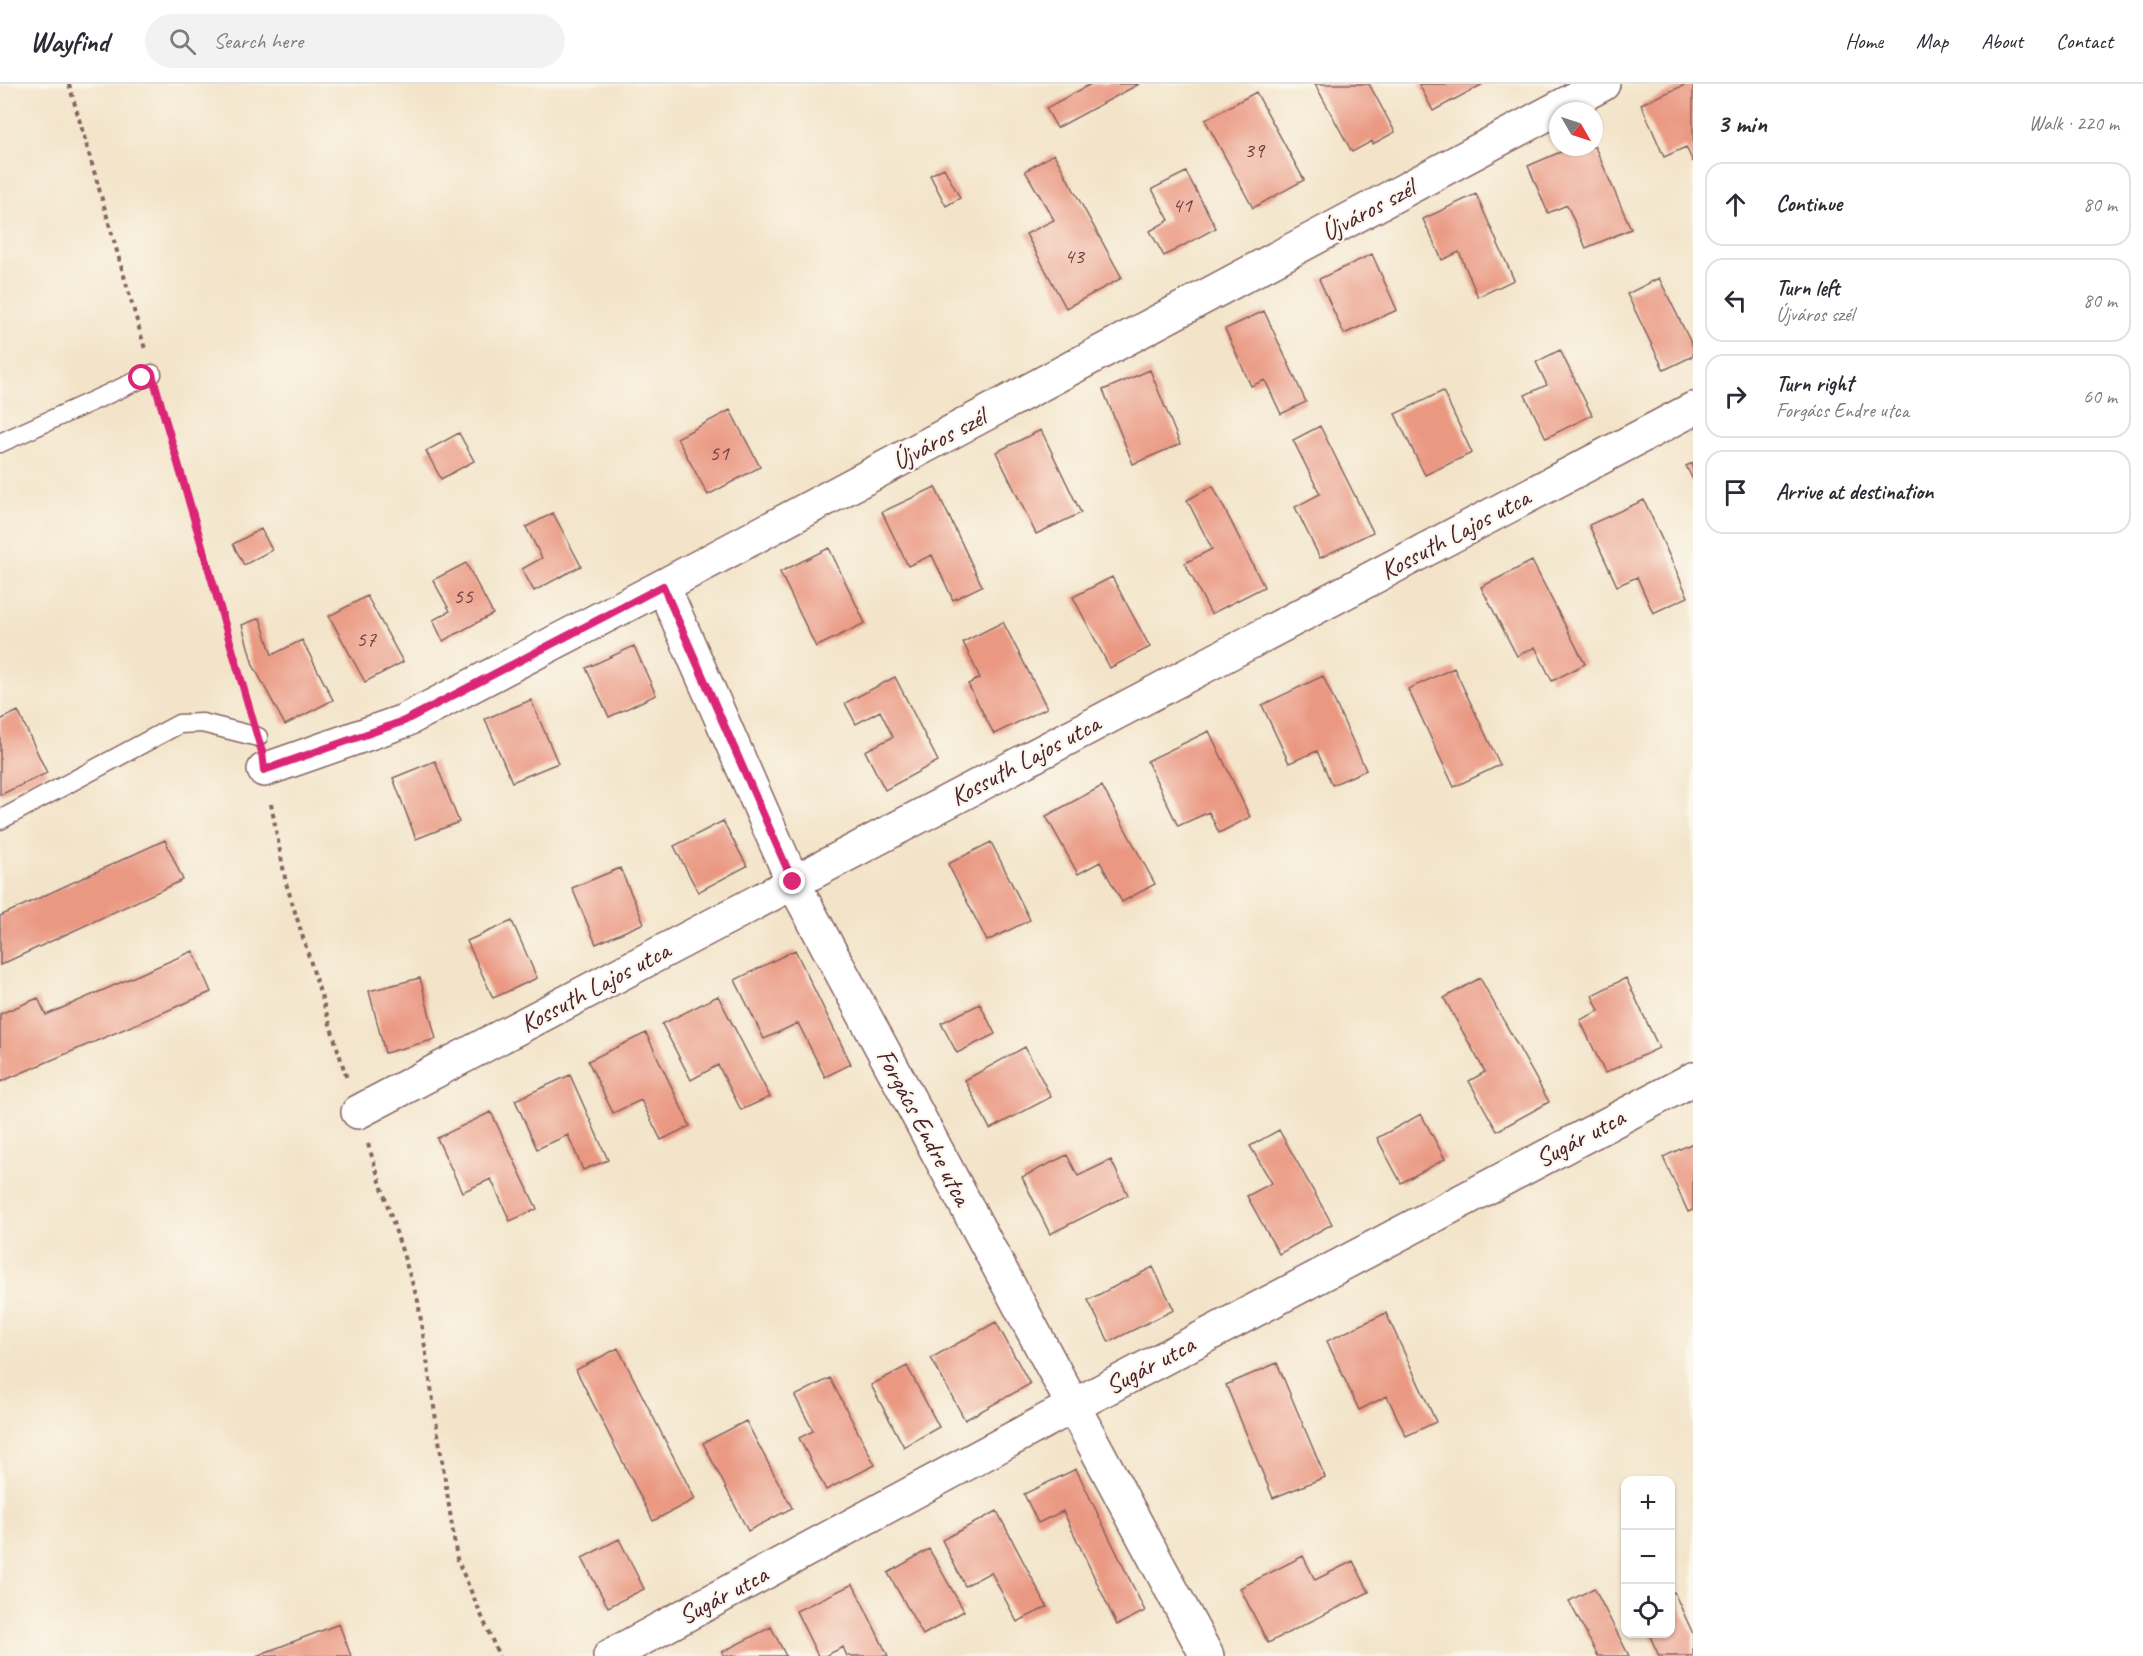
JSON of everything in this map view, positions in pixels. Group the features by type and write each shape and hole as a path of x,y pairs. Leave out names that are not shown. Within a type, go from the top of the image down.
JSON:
{"street":[{"name":"Újváros szél","path":"264,770 404,721 663,586 1604,84"},
{"name":"Kossuth Lajos utca","path":"358,1113 1693,409"},
{"name":"Forgács Endre utca","path":"663,586 793,882 1207,1656"},
{"name":"Sugár utca","path":"610,1656 1073,1406 1693,1078"}],"lane":[{"path":"0,443 152,374"},
{"path":"0,820 179,724 202,723 258,737"}],"path":[{"path":"69,84 258,737"},
{"path":"264,770 286,884 418,1301 457,1559 499,1656"}],"building":[{"path":"1091,84 1139,84 1057,128 1046,108"},
{"path":"1315,84 1369,84 1395,132 1352,152"},
{"path":"1419,84 1483,84 1433,111"},
{"path":"1687,84 1693,84 1693,162 1686,147 1664,157 1641,104"},
{"path":"1256,92 1304,180 1253,208 1205,120"},
{"path":"1054,154 1122,278 1066,308 1026,234 1054,220 1025,171"},
{"path":"1551,156 1599,156 1631,229 1586,248 1567,205 1548,213 1528,166"},
{"path":"944,168 960,198 946,206 930,175"},
{"path":"1186,172 1216,228 1164,256 1150,231 1169,220 1152,189"},
{"path":"1476,194 1514,280 1478,297 1459,252 1442,260 1423,219"},
{"path":"1372,254 1397,310 1344,334 1319,279"},
{"path":"1659,278 1693,347 1693,356 1664,370 1627,294"},
{"path":"1264,311 1306,402 1281,414 1265,380 1251,386 1225,329"},
{"path":"1560,350 1592,415 1546,438 1525,395 1547,385 1536,362"},
{"path":"1150,370 1180,444 1133,464 1103,390"},
{"path":"1443,391 1472,453 1425,475 1395,414"},
{"path":"730,410 760,467 708,495 677,438"},
{"path":"1320,426 1373,532 1320,558 1295,507 1320,494 1293,440"},
{"path":"1041,430 1081,513 1036,534 996,452"},
{"path":"459,433 474,461 441,479 426,451"},
{"path":"1693,463 1693,480 1686,466"},
{"path":"1213,486 1264,587 1211,614 1185,563 1212,549 1187,500"},
{"path":"935,487 982,586 953,600 932,555 908,566 882,512"},
{"path":"1644,500 1688,597 1653,613 1637,577 1617,586 1589,525"},
{"path":"553,513 581,566 534,591 522,569 542,558 526,527"},
{"path":"261,529 272,550 244,565 233,544"},
{"path":"829,548 865,623 816,647 780,572"},
{"path":"1532,561 1585,664 1552,681 1535,647 1517,656 1481,587"},
{"path":"466,563 493,614 443,641 433,620 450,611 433,580"},
{"path":"1112,577 1150,647 1110,668 1073,597"},
{"path":"367,596 403,662 365,682 329,616"},
{"path":"260,618 272,655 302,640 333,700 285,725 253,665 242,625"},
{"path":"1003,622 1047,708 994,734 968,684 980,678 963,642"},
{"path":"634,646 656,695 609,717 586,668"},
{"path":"1454,668 1500,765 1454,787 1408,689"},
{"path":"1323,676 1366,770 1332,785 1317,751 1289,763 1262,705"},
{"path":"895,677 938,761 885,790 865,751 893,737 880,711 856,724 845,703"},
{"path":"531,700 558,763 512,782 485,719"},
{"path":"18,711 47,773 0,795 0,720"},
{"path":"1209,731 1250,817 1219,833 1209,812 1178,826 1147,761"},
{"path":"435,761 459,822 416,839 393,778"},
{"path":"1102,786 1155,884 1122,902 1100,862 1078,874 1046,816"},
{"path":"723,821 747,866 698,892 674,846"},
{"path":"165,840 183,880 0,965 0,916"},
{"path":"991,842 1030,920 987,941 948,864"},
{"path":"620,868 644,923 596,944 572,888"},
{"path":"512,921 537,978 493,998 467,941"},
{"path":"795,950 851,1064 825,1077 798,1023 764,1039 735,980"},
{"path":"193,951 211,992 0,1082 0,1014 38,998 46,1015"},
{"path":"420,978 436,1039 385,1053 369,991"},
{"path":"1480,978 1549,1102 1497,1131 1469,1081 1485,1072 1444,998"},
{"path":"1626,978 1659,1048 1605,1073 1580,1020 1599,1011 1592,995"},
{"path":"718,996 770,1097 741,1110 718,1065 691,1080 662,1024"},
{"path":"980,1004 995,1034 957,1053 941,1023"},
{"path":"646,1033 690,1126 661,1140 641,1100 613,1113 588,1061"},
{"path":"1025,1047 1051,1097 990,1129 965,1080"},
{"path":"570,1075 608,1160 583,1170 568,1135 537,1149 515,1100"},
{"path":"491,1112 537,1209 510,1221 491,1179 462,1192 437,1138"},
{"path":"1421,1114 1445,1159 1401,1183 1377,1138"},
{"path":"1279,1130 1332,1224 1279,1254 1247,1196 1272,1183 1250,1146"},
{"path":"1693,1143 1693,1210 1688,1212 1663,1157"},
{"path":"1067,1155 1078,1176 1111,1160 1128,1195 1050,1234 1022,1177"},
{"path":"1153,1267 1174,1310 1109,1342 1088,1300"},
{"path":"1386,1313 1436,1422 1406,1436 1387,1396 1359,1410 1327,1341"},
{"path":"996,1322 1030,1384 965,1420 931,1358"},
{"path":"618,1348 695,1499 653,1521 576,1370"},
{"path":"1277,1363 1325,1477 1273,1498 1226,1385"},
{"path":"907,1366 939,1427 904,1447 871,1385"},
{"path":"830,1378 875,1465 826,1490 799,1438 813,1431 795,1396"},
{"path":"746,1421 792,1508 748,1531 703,1443"},
{"path":"1076,1469 1145,1611 1117,1625 1063,1511 1038,1523 1024,1494"},
{"path":"997,1511 1047,1607 1017,1622 991,1572 965,1586 942,1540"},
{"path":"619,1539 644,1589 608,1607 582,1558"},
{"path":"929,1549 964,1611 923,1635 888,1573"},
{"path":"1303,1556 1315,1580 1353,1561 1369,1592 1268,1643 1240,1588"},
{"path":"853,1584 888,1656 847,1656 843,1647 825,1656 818,1656 796,1611"},
{"path":"1594,1588 1629,1656 1598,1656 1569,1601"},
{"path":"1675,1594 1693,1634 1693,1656 1659,1656 1651,1638 1675,1638"},
{"path":"339,1624 351,1656 256,1656"},
{"path":"771,1627 786,1656 725,1656 722,1652"}],"route":[{"path":"142,378 152,374 262,752 264,770 404,721 663,586 793,882"}]}
